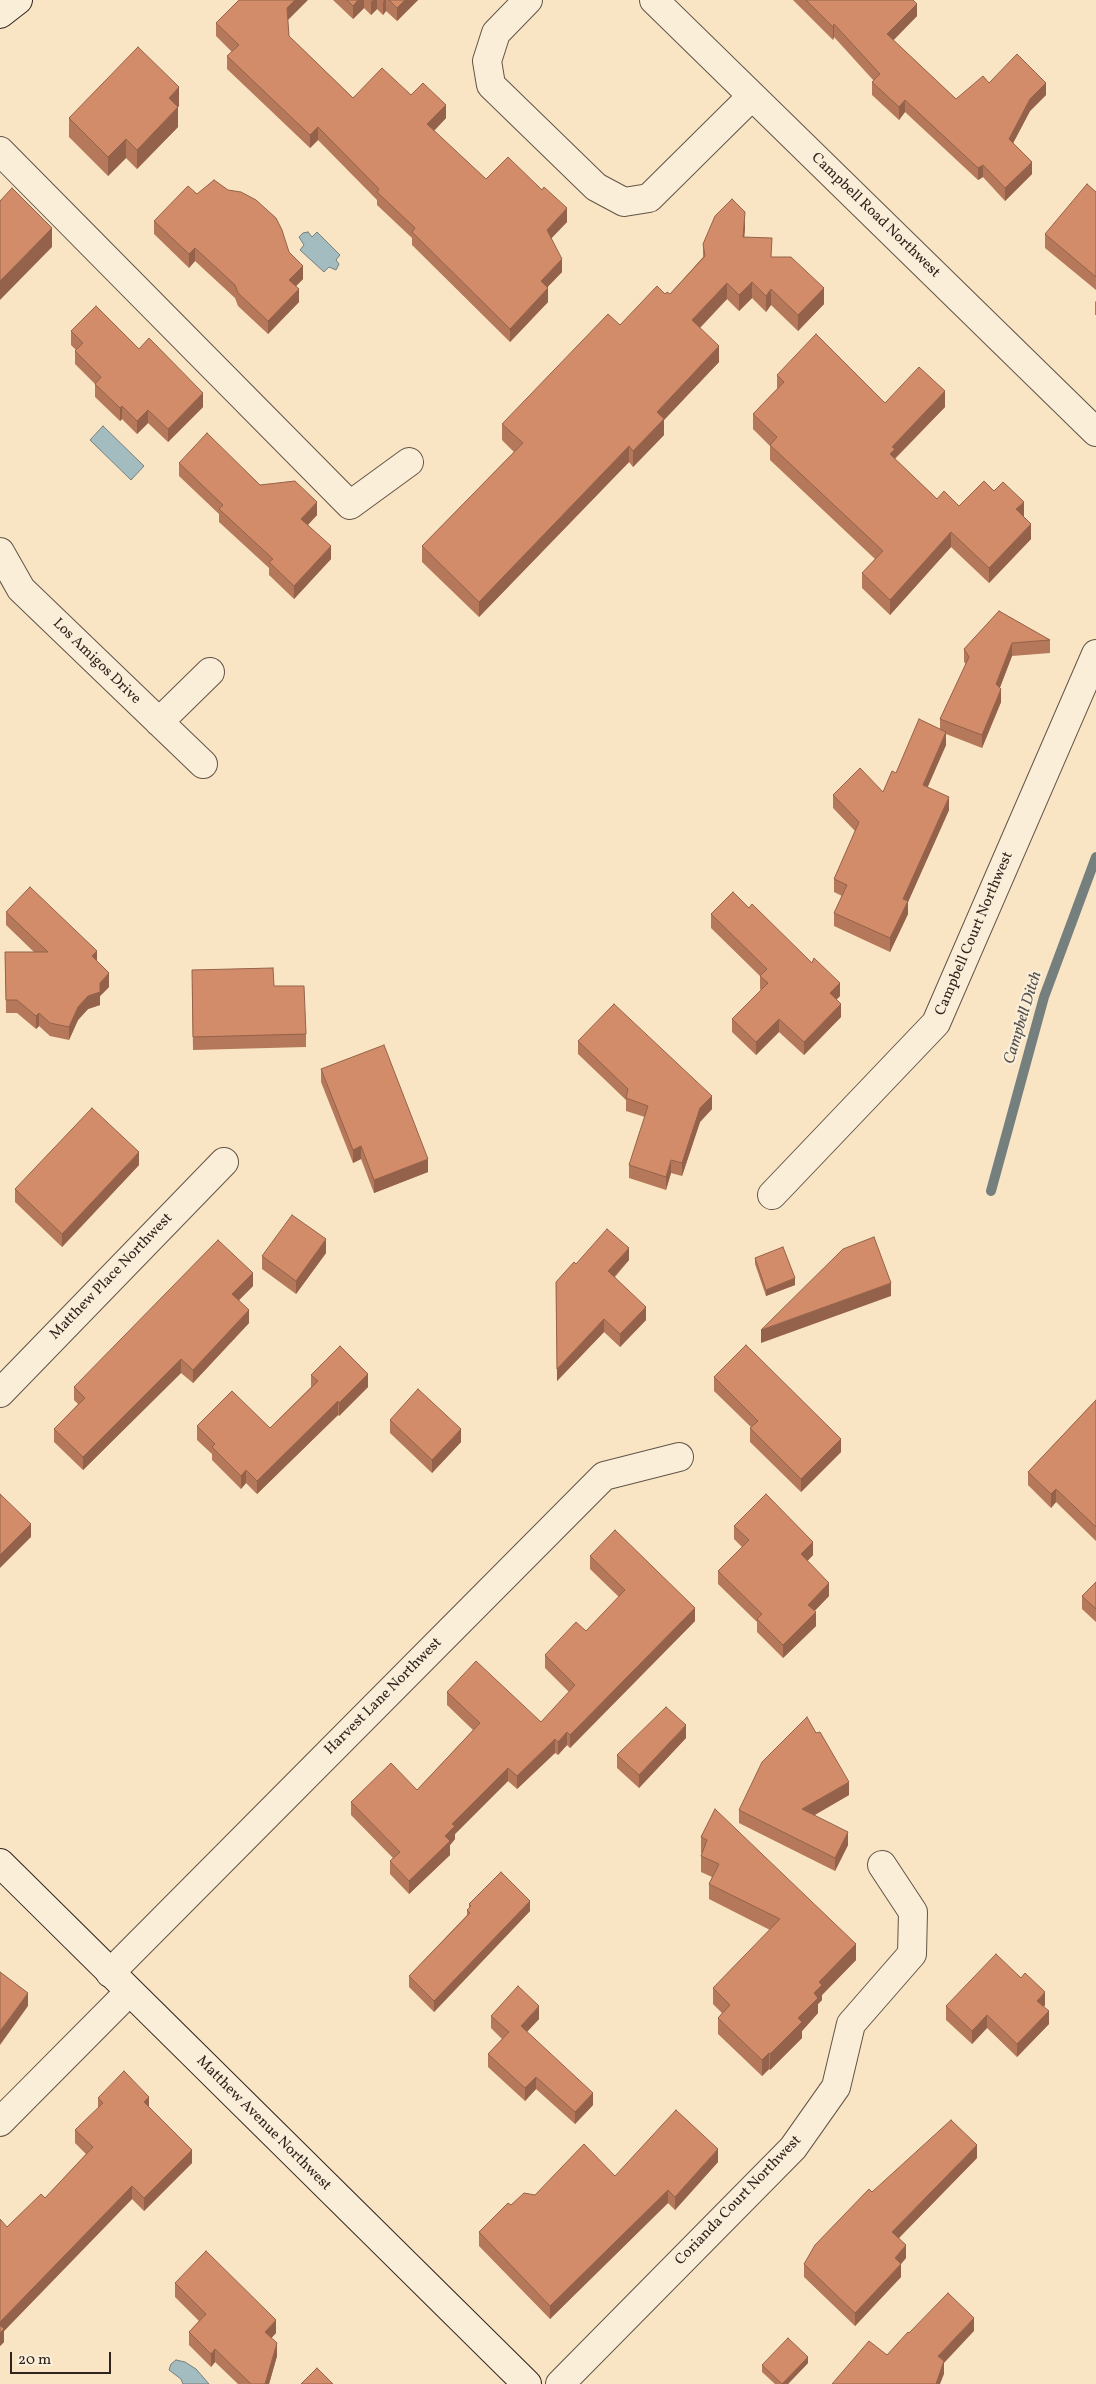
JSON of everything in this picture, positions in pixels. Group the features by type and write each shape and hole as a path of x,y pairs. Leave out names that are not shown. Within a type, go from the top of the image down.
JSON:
{"street":[{"path":"0,14 18,0"},
{"path":"528,0 496,33 487,61 491,85 596,187 624,202 649,198 752,96"},
{"name":"Campbell Road Northwest","path":"654,0 1096,432"},
{"path":"0,151 350,505 409,462"},
{"name":"Los Amigos Drive","path":"0,552 21,590 203,764"},
{"name":"Campbell Court Northwest","path":"772,1195 936,1023 1096,654"},
{"path":"159,722 210,672"},
{"name":"Matthew Place Northwest","path":"0,1393 224,1162"},
{"name":"Harvest Lane Northwest","path":"110,1973 604,1476 678,1457"},
{"name":"Matthew Avenue Northwest","path":"0,1863 527,2384"},
{"name":"Corianda Court Northwest","path":"560,2384 793,2148 836,2087 851,2024 912,1954 913,1912 882,1865"},
{"path":"0,2122 129,1992"}],"water":[{"path":"308,232 312,237 317,232 340,255 336,260 339,264 336,270 329,267 324,272 300,250 304,245 299,237 303,233"},
{"path":"103,426 144,466 131,480 90,440"},
{"path":"176,2360 185,2362 196,2369 209,2384 183,2384 181,2379 169,2370 171,2364"}],"building":[{"path":"239,0 295,0 287,8 289,36 353,98 382,68 411,95 423,83 446,105 427,124 486,179 508,157 542,190 544,187 567,208 547,230 562,259 541,281 548,288 510,329 412,232 415,228 377,192 379,189 318,127 310,135 227,56 239,45 216,23"},
{"path":"347,0 358,0 353,6"},
{"path":"389,0 405,0 397,8"},
{"path":"806,0 913,0 917,4 887,34 956,99 983,76 989,83 1017,54 1046,83 1030,99 1009,139 1032,162 1005,188 983,165 978,168 905,100 899,107 872,82 880,74 834,24 833,27"},
{"path":"138,47 179,87 169,98 178,107 137,150 126,139 108,157 69,118"},
{"path":"214,180 228,190 241,192 256,200 276,218 289,252 303,266 289,280 299,289 268,321 238,293 235,285 195,248 189,254 154,221 188,186 197,194"},
{"path":"1087,184 1096,192 1096,277 1045,234"},
{"path":"12,188 52,228 0,281 0,201"},
{"path":"732,199 745,212 743,237 772,238 771,257 791,257 824,288 798,315 771,289 766,296 752,282 739,295 727,283 692,320 719,346 657,412 664,419 633,451 629,446 479,602 422,546 523,443 502,424 608,314 620,325 657,286 665,294 667,292 670,294 705,256 703,244 715,216"},
{"path":"96,306 139,349 149,338 203,393 168,429 148,410 137,421 122,406 120,408 95,384 101,377 75,351 83,343 71,331"},
{"path":"816,334 885,403 919,367 945,391 892,447 895,449 890,454 937,499 944,491 959,506 984,481 994,491 1003,482 1024,502 1016,509 1031,524 989,568 951,532 890,600 862,573 883,551 770,445 777,437 753,414 784,382 777,375"},
{"path":"207,433 260,485 295,481 317,502 301,519 331,546 294,586 269,562 273,559 219,509 223,505 179,463"},
{"path":"999,611 1050,640 1012,643 996,684 1001,689 982,735 940,719 969,657 964,649"},
{"path":"919,719 946,732 923,785 949,797 903,899 908,901 890,938 834,913 847,885 834,879 859,822 833,795 860,768 883,792 892,771 896,773"},
{"path":"30,887 97,951 92,956 109,973 100,983 100,992 88,996 78,1007 69,1027 50,1023 39,1013 36,1016 17,1000 6,1000 5,952 48,952 6,912"},
{"path":"733,892 749,908 752,904 812,963 814,958 840,983 830,993 841,1004 804,1042 779,1019 756,1042 732,1019 768,983 760,976 767,969 711,914"},
{"path":"273,968 274,986 304,986 306,1034 193,1037 192,970"},
{"path":"614,1004 712,1096 700,1108 682,1163 671,1160 666,1177 629,1165 648,1106 626,1098 628,1089 578,1041"},
{"path":"384,1045 428,1159 374,1180 361,1146 353,1150 321,1069"},
{"path":"92,1108 139,1152 62,1234 15,1189"},
{"path":"292,1215 326,1239 296,1281 262,1256"},
{"path":"607,1229 629,1248 608,1271 646,1307 620,1334 604,1319 557,1369 556,1282 574,1262 576,1264"},
{"path":"874,1237 891,1283 761,1330 843,1249"},
{"path":"218,1240 253,1273 232,1294 249,1310 193,1370 181,1359 83,1457 54,1429 85,1398 74,1387"},
{"path":"783,1247 795,1278 766,1290 755,1258"},
{"path":"746,1345 841,1439 801,1479 750,1428 758,1421 714,1377"},
{"path":"340,1346 368,1374 257,1481 246,1470 241,1476 212,1447 215,1444 197,1426 232,1391 270,1428 318,1381 311,1375"},
{"path":"418,1389 461,1429 432,1460 390,1420"},
{"path":"1096,1400 1096,1527 1056,1489 1051,1494 1028,1472"},
{"path":"0,1494 31,1524 0,1555"},
{"path":"766,1494 813,1542 801,1554 829,1583 808,1605 816,1612 783,1645 757,1619 762,1614 718,1571 749,1540 734,1526"},
{"path":"615,1530 695,1608 570,1735 567,1732 558,1742 555,1739 517,1776 508,1768 452,1824 455,1826 445,1836 450,1841 409,1881 390,1861 400,1852 351,1802 391,1763 417,1790 480,1723 447,1692 476,1661 541,1722 575,1685 545,1655 576,1622 586,1631 625,1590 590,1556"},
{"path":"1096,1582 1096,1609 1082,1596"},
{"path":"666,1707 686,1725 639,1775 617,1755"},
{"path":"807,1717 816,1733 820,1732 849,1782 802,1809 848,1832 835,1858 739,1810 762,1762"},
{"path":"715,1809 856,1944 819,1982 822,1985 814,1993 818,1998 798,2018 802,2022 762,2060 718,2018 730,2005 713,1988 780,1919 709,1884 719,1864 701,1856 707,1840 701,1837"},
{"path":"501,1872 530,1901 434,2001 409,1976 470,1913 467,1910 471,1906 469,1904"},
{"path":"996,1954 1021,1978 1025,1973 1045,1992 1037,2001 1049,2011 1017,2044 987,2015 972,2031 946,2006"},
{"path":"0,1972 28,1993 0,2031"},
{"path":"518,1986 539,2006 521,2026 593,2093 575,2112 536,2077 525,2088 488,2054 509,2032 491,2016"},
{"path":"124,2071 149,2097 144,2102 192,2150 144,2198 132,2186 0,2322 0,2219 7,2227 41,2194 45,2198 93,2147 75,2130 103,2103 98,2098"},
{"path":"676,2110 718,2149 675,2197 668,2190 550,2306 479,2232 508,2203 511,2205 524,2193 535,2195 584,2144 615,2176"},
{"path":"951,2120 977,2145 892,2232 906,2245 895,2258 901,2264 855,2313 804,2264 815,2245 869,2189 872,2192"},
{"path":"206,2251 276,2320 265,2332 277,2343 265,2384 251,2384 215,2349 211,2354 189,2332 206,2314 175,2283"},
{"path":"948,2293 974,2318 938,2356 944,2361 936,2384 832,2384 869,2341 887,2355"},
{"path":"0,2325 4,2329 0,2333"},
{"path":"788,2338 808,2357 782,2384 762,2365"},
{"path":"317,2368 333,2384 301,2384"}],"waterway":[{"name":"Campbell Ditch","path":"991,1191 1044,997 1096,857"}]}
